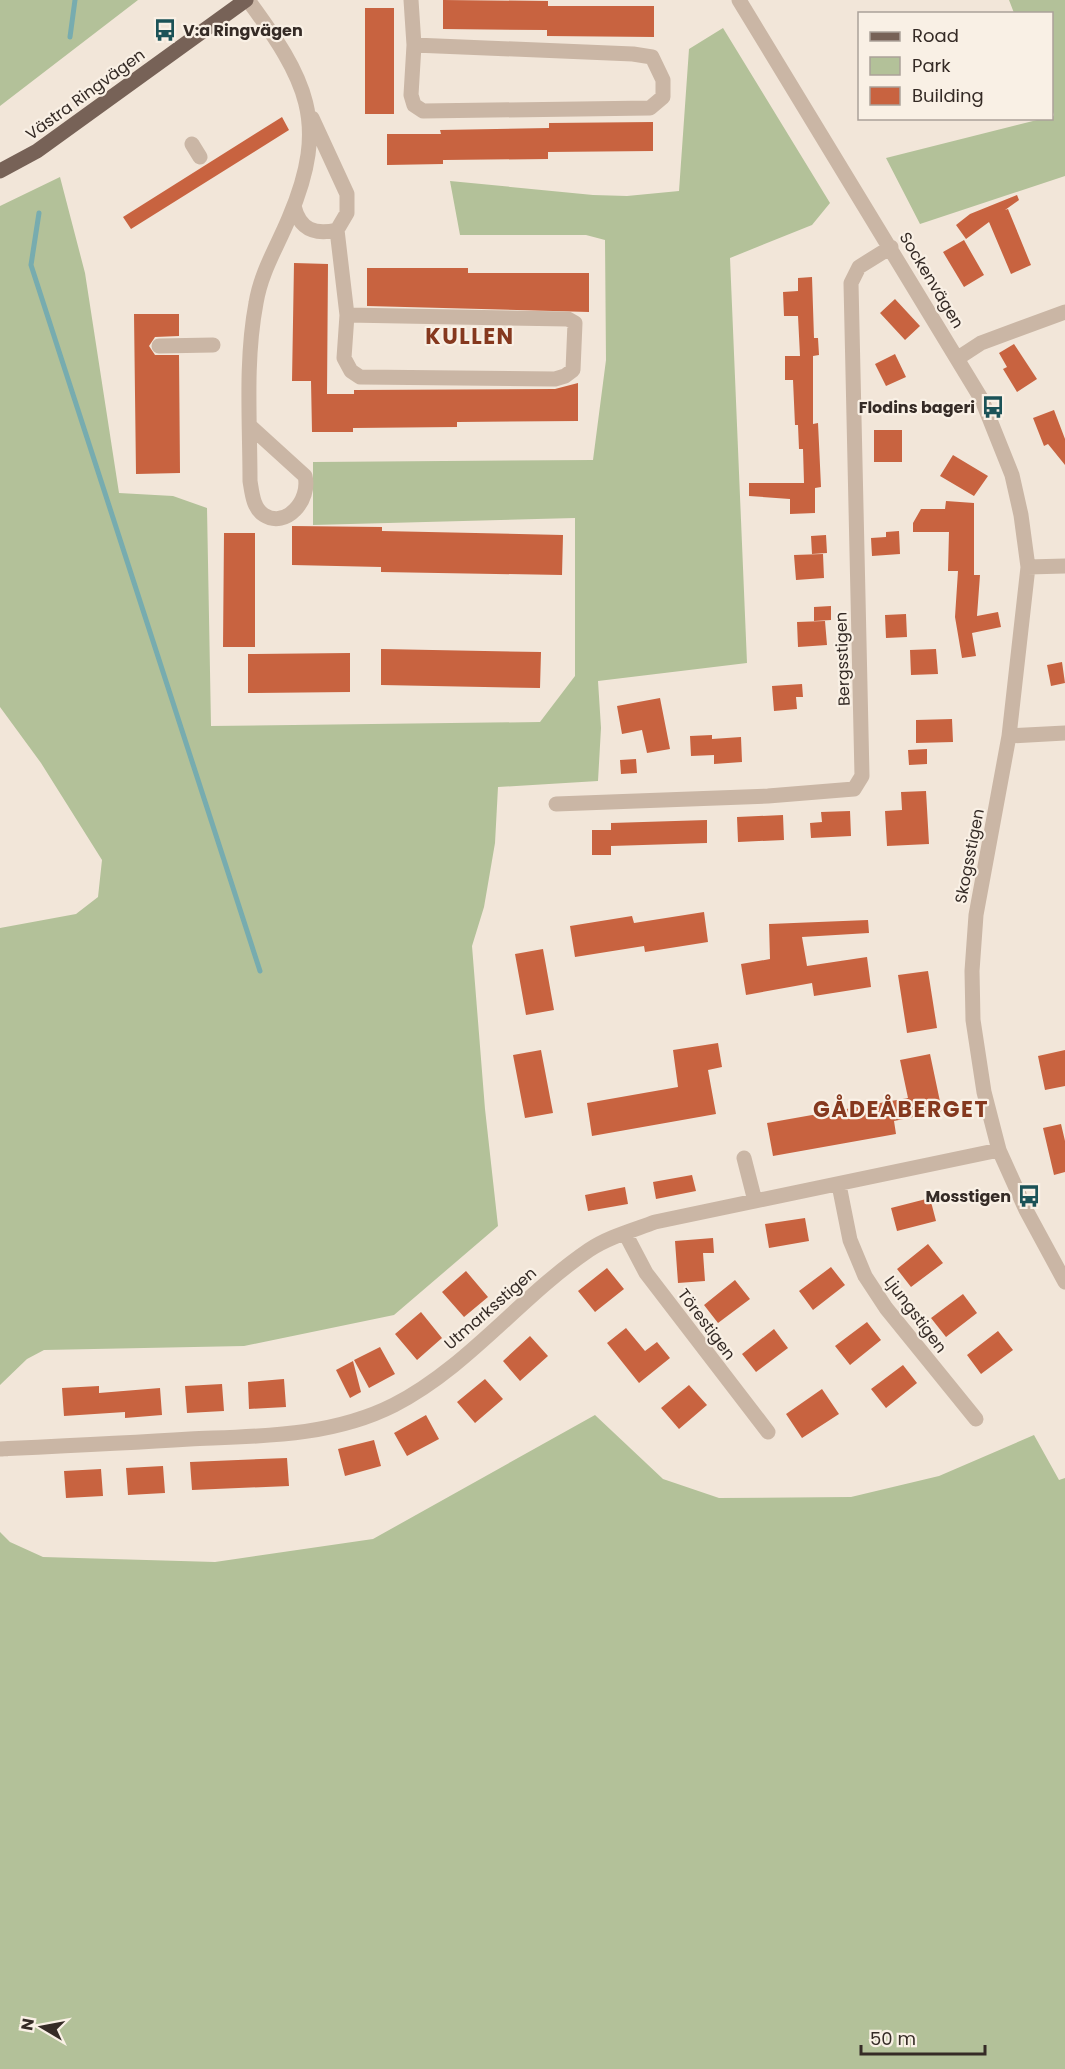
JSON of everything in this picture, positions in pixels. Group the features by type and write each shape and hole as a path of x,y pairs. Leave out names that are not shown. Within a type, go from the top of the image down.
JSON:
{"main road":[{"name":"Västra Ringvägen","path":"0,171 37,151 247,0"}],"street":[{"name":"Västra Ringvägen","path":"247,0 284,49 308,109 347,194 346,213 337,230"},
{"path":"411,0 414,45 411,94 414,105 423,111 650,108 663,97 663,80 652,57 633,54 414,45"},
{"name":"Sockenvägen","path":"739,0 982,400 1012,475 1022,515 1028,567"},
{"name":"Västra Ringvägen","path":"250,426 304,476 308,487 304,499 297,508 286,515 274,518 263,515 254,502 250,481 250,426 251,336 262,276 294,206 310,138 308,109"},
{"path":"294,206 300,224 311,231 337,230 347,315 344,358 351,370 360,378 555,379 573,370 575,323 568,319 347,315"},
{"name":"Bergsstigen","path":"556,804 768,796 854,789 862,776 851,284 859,267 891,247"},
{"path":"958,358 981,343 1065,312"},
{"path":"159,346 213,345"},
{"path":"1028,567 1065,566"},
{"name":"Skogsstigen","path":"999,1150 984,1092 976,1048 972,971 976,915 1009,736 1028,567"},
{"path":"1009,736 1065,733"},
{"path":"999,1150 1026,1210 1065,1282"},
{"name":"Utmarksstigen","path":"0,1449 276,1435 322,1430 393,1405 420,1389 461,1359 556,1274 591,1248 625,1233 655,1222 999,1150"},
{"path":"744,1158 756,1200"},
{"name":"Ljungstigen","path":"839,1185 850,1240 865,1276 886,1308 976,1419"},
{"name":"Törestigen","path":"625,1233 645,1273 768,1432"}],"green space":[{"path":"0,0 138,0 0,106"},
{"path":"1009,0 1065,0 1065,176 920,224 886,158 1037,120 1053,120 1053,12 1014,12"},
{"path":"723,28 830,203 812,225 730,258 747,663 598,681 601,728 598,781 498,787 495,843 484,907 472,946 485,1109 498,1226 394,1315 244,1346 44,1350 27,1359 0,1385 0,928 76,914 98,897 102,860 41,763 0,707 0,206 60,177 85,273 119,493 173,496 207,508 211,726 540,722 575,676 575,518 313,525 313,462 593,460 606,360 605,240 586,235 460,235 450,181 593,195 627,196 679,191 689,49"},
{"path":"595,1415 663,1479 719,1498 851,1497 939,1476 1034,1435 1059,1480 1065,1478 1065,2069 0,2069 0,1532 10,1542 43,1557 215,1562 373,1539"}],"building":[{"path":"443,0 548,1 548,6 654,6 654,37 547,36 547,30 443,29"},
{"path":"365,8 394,8 394,114 365,114"},
{"path":"282,117 289,130 131,229 123,217"},
{"path":"653,122 653,151 548,152 548,159 443,160 443,164 387,165 387,134 441,134 440,130 549,128 549,123"},
{"path":"1017,195 1019,200 1005,210 1008,209 1031,265 1011,274 989,222 966,239 956,225 970,214"},
{"path":"964,240 984,275 964,287 943,252"},
{"path":"294,263 328,264 327,394 354,394 354,390 555,389 578,383 578,421 457,422 457,427 353,428 353,432 312,432 311,381 292,381"},
{"path":"367,268 468,268 468,273 589,273 589,312 367,306"},
{"path":"812,277 814,338 818,338 819,355 813,356 813,424 818,423 821,487 815,488 815,513 790,514 790,499 749,496 749,483 804,483 803,449 799,449 798,425 795,425 793,380 785,380 785,356 800,356 798,316 784,316 783,292 798,291 798,278"},
{"path":"895,299 920,326 905,340 880,313"},
{"path":"134,314 179,314 179,336 155,337 149,346 155,355 179,355 180,473 136,474"},
{"path":"1014,344 1037,379 1017,392 1003,369 1007,367 999,353"},
{"path":"895,354 906,377 886,386 875,364"},
{"path":"1054,410 1065,439 1065,465 1048,444 1044,446 1033,418"},
{"path":"874,430 902,430 902,462 874,462"},
{"path":"953,455 988,476 974,496 940,476"},
{"path":"946,501 974,503 974,575 980,575 977,616 998,612 1001,627 972,633 976,656 962,658 955,617 958,571 948,571 949,532 913,532 913,523 921,509 945,509"},
{"path":"292,526 382,527 382,531 563,535 562,575 381,572 381,567 292,565"},
{"path":"899,531 900,554 872,556 871,538 886,537 886,532"},
{"path":"224,533 255,533 255,647 223,647"},
{"path":"826,535 827,553 812,554 811,536"},
{"path":"823,554 824,578 796,580 794,555"},
{"path":"831,606 831,620 814,621 814,607"},
{"path":"906,614 907,637 886,638 885,615"},
{"path":"825,621 827,645 798,647 797,622"},
{"path":"381,649 541,652 540,688 381,685"},
{"path":"936,649 938,674 911,675 910,650"},
{"path":"350,653 350,692 248,693 248,654"},
{"path":"1062,662 1065,683 1051,686 1047,665"},
{"path":"802,684 803,697 796,697 797,709 774,711 772,686"},
{"path":"660,698 670,749 647,753 642,730 622,734 617,706"},
{"path":"952,719 953,742 916,743 916,720"},
{"path":"712,735 712,739 741,737 742,762 714,764 714,755 691,756 690,736"},
{"path":"927,749 927,764 909,765 908,750"},
{"path":"636,759 637,773 621,774 620,760"},
{"path":"926,791 929,844 887,846 885,811 902,810 901,792"},
{"path":"850,811 851,836 811,838 810,823 822,822 821,812"},
{"path":"783,815 784,840 738,842 737,817"},
{"path":"707,820 707,843 611,846 611,855 592,855 592,830 611,830 611,823"},
{"path":"704,912 708,942 645,952 644,946 575,957 570,926 632,916 634,923"},
{"path":"868,920 869,933 802,937 807,966 867,957 871,987 814,996 812,983 746,995 741,964 770,959 769,924"},
{"path":"543,949 554,1010 526,1015 515,954"},
{"path":"928,971 937,1028 907,1033 898,975"},
{"path":"718,1043 722,1067 708,1070 716,1114 592,1136 587,1103 678,1087 673,1050"},
{"path":"541,1050 553,1113 525,1118 513,1055"},
{"path":"1065,1050 1065,1086 1045,1090 1038,1056"},
{"path":"930,1054 942,1111 894,1121 896,1134 773,1156 767,1123 908,1098 900,1060"},
{"path":"1061,1124 1065,1141 1065,1172 1054,1175 1043,1128"},
{"path":"692,1175 696,1191 656,1199 653,1182"},
{"path":"625,1187 628,1204 588,1211 585,1195"},
{"path":"930,1198 936,1221 897,1231 891,1208"},
{"path":"805,1218 809,1241 769,1248 765,1224"},
{"path":"713,1238 714,1253 703,1253 705,1281 678,1283 675,1241"},
{"path":"928,1244 943,1263 911,1287 897,1269"},
{"path":"831,1267 845,1285 813,1310 799,1291"},
{"path":"607,1268 624,1289 595,1312 578,1291"},
{"path":"466,1271 488,1297 464,1317 442,1292"},
{"path":"735,1280 750,1299 718,1323 704,1305"},
{"path":"963,1294 977,1313 946,1337 931,1318"},
{"path":"421,1312 442,1338 417,1360 395,1334"},
{"path":"867,1322 881,1340 850,1365 835,1346"},
{"path":"626,1328 645,1351 657,1342 670,1358 639,1383 607,1343"},
{"path":"774,1329 788,1348 756,1372 742,1354"},
{"path":"998,1331 1013,1350 981,1374 967,1355"},
{"path":"530,1336 548,1356 520,1381 503,1361"},
{"path":"380,1347 395,1374 369,1388 354,1360"},
{"path":"353,1361 361,1392 350,1398 336,1370"},
{"path":"903,1365 917,1383 886,1408 871,1389"},
{"path":"284,1379 286,1407 249,1409 248,1382"},
{"path":"485,1379 503,1399 475,1423 457,1402"},
{"path":"222,1384 224,1411 187,1413 185,1386"},
{"path":"689,1385 707,1405 679,1429 661,1408"},
{"path":"99,1386 99,1393 160,1388 162,1415 125,1418 125,1412 64,1416 62,1388"},
{"path":"822,1389 839,1414 802,1438 786,1414"},
{"path":"426,1415 439,1439 407,1456 394,1433"},
{"path":"374,1440 381,1466 345,1476 338,1449"},
{"path":"287,1458 289,1486 192,1490 190,1462"},
{"path":"163,1466 165,1493 128,1495 126,1468"},
{"path":"101,1469 103,1496 66,1498 64,1471"}],"waterway":[{"path":"70,37 75,0"},
{"path":"39,213 31,265 260,971"}],"place":[{"name":"V:a Ringvägen","path":"165,30"},
{"name":"Flodins bageri","path":"993,407"},
{"name":"Mosstigen","path":"1029,1196"}],"district":[{"name":"KULLEN","path":"470,336"},
{"name":"GÅDEÅBERGET","path":"901,1109"}]}
